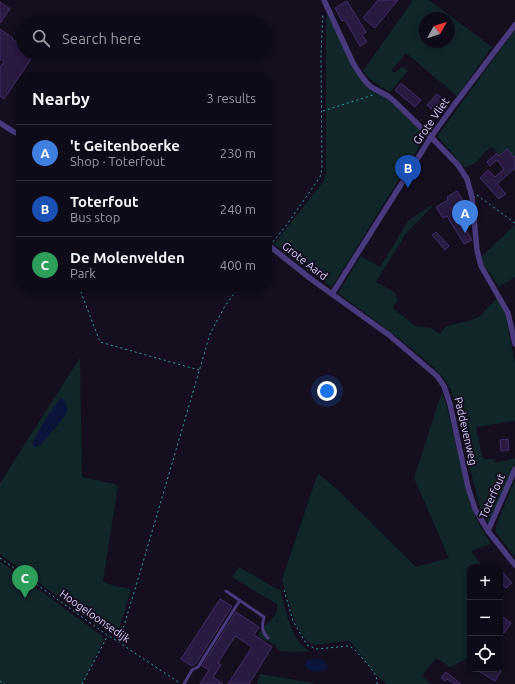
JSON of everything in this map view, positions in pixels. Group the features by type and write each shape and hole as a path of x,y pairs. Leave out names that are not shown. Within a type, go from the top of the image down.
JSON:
{"street":[{"path":"324,0 339,34 360,74 366,82 371,87 388,96 395,102 458,165 467,179 472,197 477,250 481,266 508,313 515,344"},
{"name":"Grote Vliet","path":"332,294 431,137 515,25"},
{"path":"0,123 16,133"},
{"name":"Grote Aard","path":"272,247 332,294"},
{"name":"Paddevenweg","path":"332,294 389,335 437,376 444,386 450,404 468,487 475,509 488,531 515,566"},
{"name":"Toterfout","path":"488,531 515,469"}],"lane":[{"path":"226,591 264,617 262,624 263,633 268,638"},
{"path":"183,684 192,670 198,667 240,600"}],"path":[{"path":"272,242 288,223 320,178 322,169 321,55 323,8"},
{"path":"322,112 381,92"},
{"path":"470,190 515,223"},
{"path":"81,292 100,342 199,370"},
{"path":"119,642 210,334 225,306 235,292"},
{"name":"Hoogeloonsedijk","path":"0,558 107,635 183,684"},
{"path":"284,590 293,621 307,645 317,649 349,646 354,649 370,667 376,676 377,684"},
{"path":"82,684 107,635"},
{"path":"0,681 5,684"}],"green space":[{"path":"413,0 429,0 445,12 419,12 419,48 455,48 455,19 492,47 457,96 406,53 391,71 396,72 400,68 405,67 408,71 390,92 375,83 363,71"},
{"path":"327,10 356,71 391,102 420,130 424,136 424,139 332,287 297,263 274,244 323,182 326,174"},
{"path":"515,30 515,171 492,147 484,153 477,162 465,168 438,137 439,134"},
{"path":"431,205 433,206 407,232 376,282 397,294 395,297 398,299 393,308 415,326 431,328 438,333 441,333 446,326 479,317 498,297 505,313 515,364 515,421 476,427 482,457 487,460 494,459 495,463 515,458 515,463 489,524 482,514 466,454 456,405 451,390 445,380 431,365 396,336 338,293 361,256 380,267 408,221"},
{"path":"515,225 515,277 499,287 483,263 481,257"},
{"path":"79,359 82,477 115,484 118,486 103,581 131,589 116,638 0,554 0,483"},
{"path":"442,392 471,507 478,523 491,544 471,551 481,564 467,564 467,658 450,667 436,658 422,676 431,684 387,684 375,674 350,641 314,645 309,643 296,624 282,580 318,473 337,489 416,567 449,558 414,478"},
{"path":"515,480 515,557 495,531"},
{"path":"0,561 102,636 103,641 82,684 0,684"},
{"path":"239,567 279,590 280,589 293,632 303,646 310,651 279,651 275,645 258,636 277,611 277,604 232,577"},
{"path":"260,674 313,683 313,684 257,684"}],"water":[{"path":"60,399 64,399 66,402 67,410 65,416 41,445 35,447 32,444 41,426"},
{"path":"319,659 324,661 327,665 326,670 315,672 305,667 307,660"}],"building":[{"path":"378,0 398,0 375,28 363,18"},
{"path":"347,1 366,32 362,35 367,42 360,46 345,20 342,21 335,8"},
{"path":"0,2 10,9 0,23"},
{"path":"0,29 16,42 16,60 30,60 22,72 16,72 16,81 4,99 0,96 0,67 4,61 0,59"},
{"path":"401,83 421,100 415,107 395,90"},
{"path":"437,94 444,100 434,111 427,105"},
{"path":"507,149 515,158 515,168 497,184 506,194 499,199 480,178 488,170 495,177 504,169 497,160 490,166 487,162 497,153 499,156"},
{"path":"457,191 464,202 461,203 463,206 454,212 472,240 464,244 447,216 443,218 436,207 448,200 447,197"},
{"path":"436,232 449,246 445,250 432,235"},
{"path":"508,439 509,450 501,451 500,440"},
{"path":"503,572 512,583 506,588 503,584"},
{"path":"220,599 232,606 197,662 192,666 181,659"},
{"path":"236,612 259,627 254,635 272,647 249,684 228,684 252,647 235,636 218,663 221,665 213,677 223,684 200,684 209,670 202,666"},
{"path":"503,617 511,623 503,632"},
{"path":"446,672 461,684 455,684 447,679 445,681 441,678"},
{"path":"480,672 500,672 495,681"}],"place":[{"name":"Toterfout","path":"408,188"},
{"name":"'t Geitenboerke","path":"465,233"},
{"name":"De Molenvelden","path":"25,598"}]}
